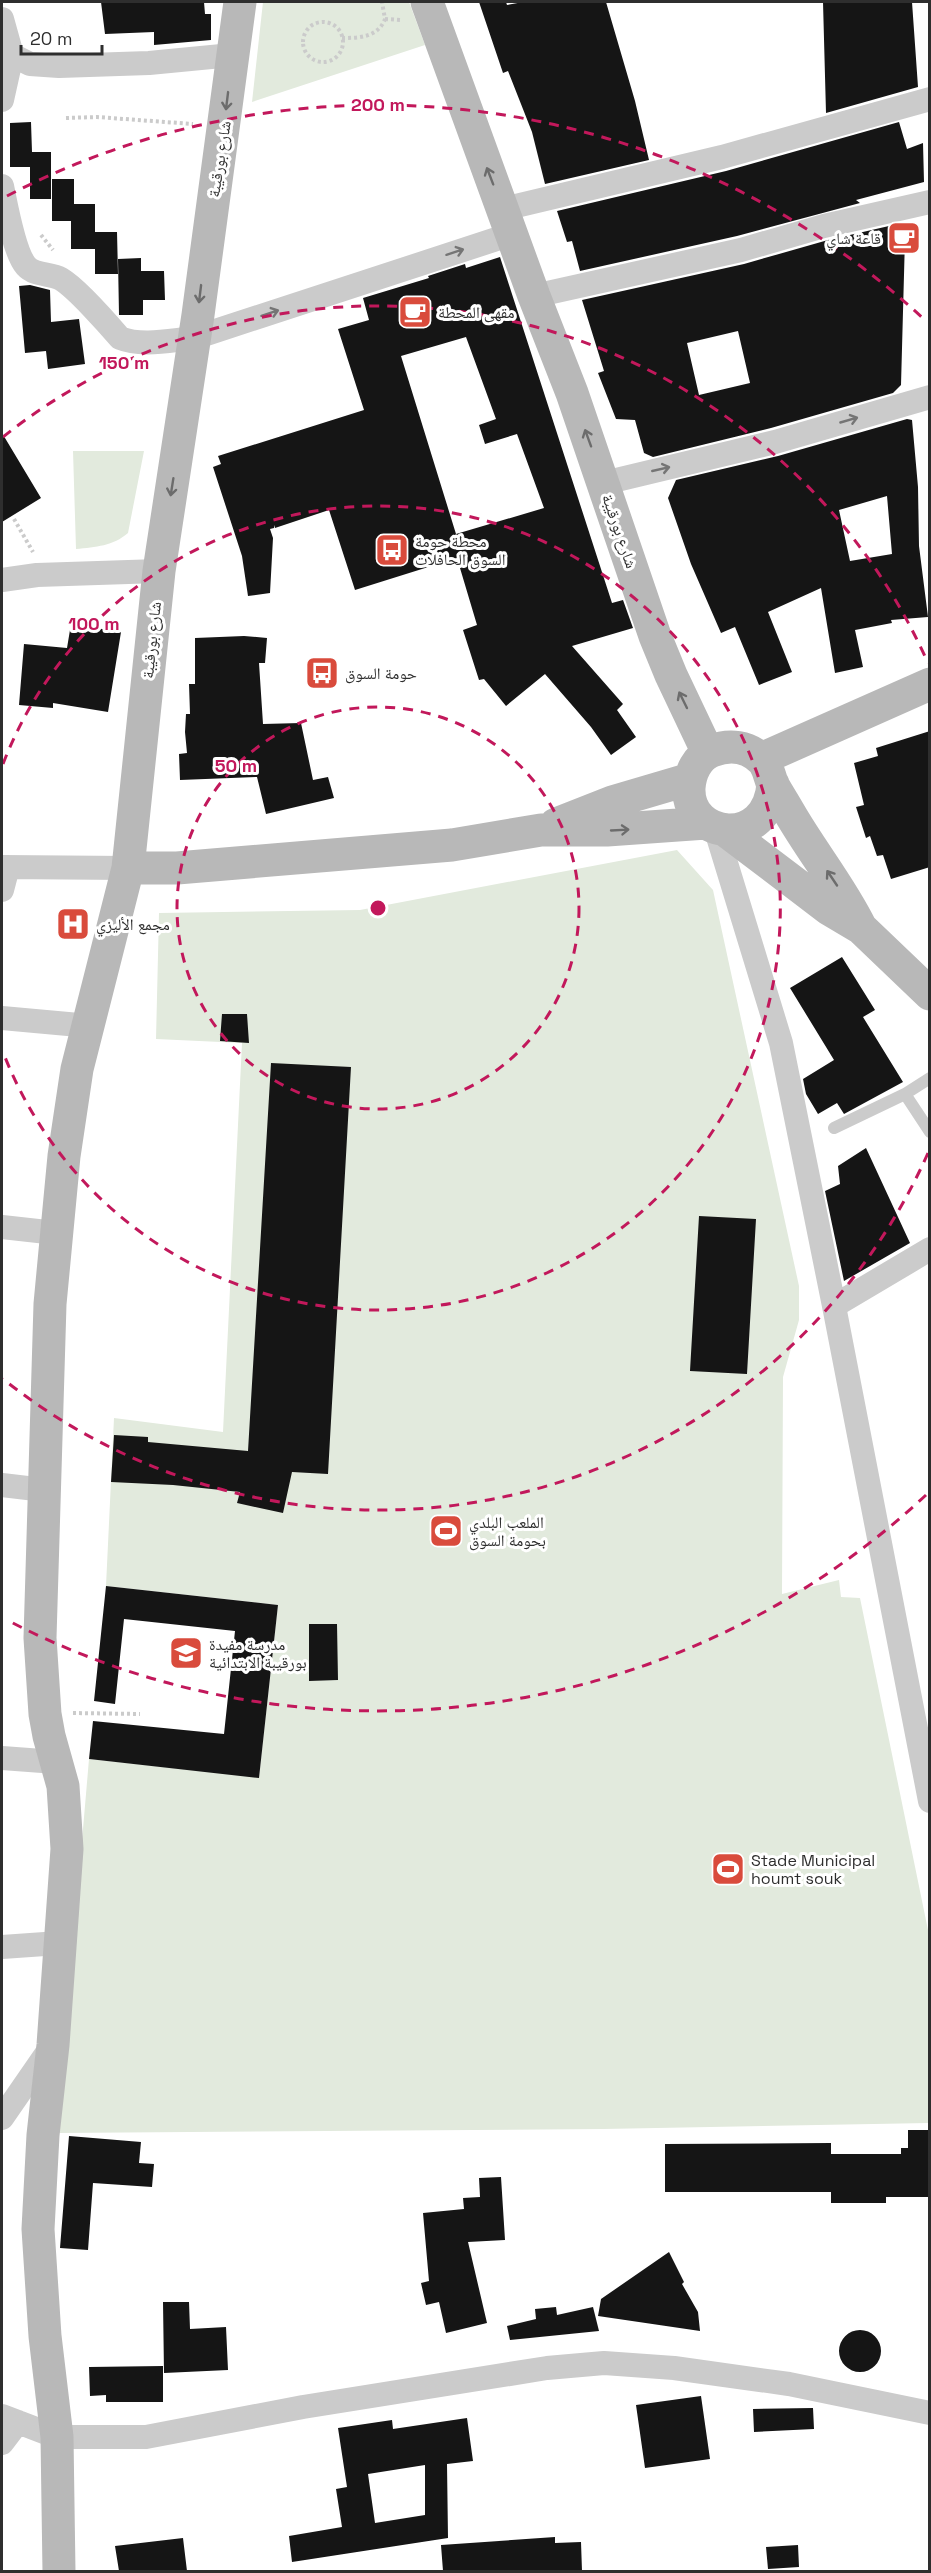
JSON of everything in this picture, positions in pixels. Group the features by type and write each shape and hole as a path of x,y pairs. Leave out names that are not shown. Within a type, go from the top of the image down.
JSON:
{"main road":[{"name":"شارع بورقيبة","path":"58,2571 57,2437 45,2336 38,2229 43,2135 53,2045 67,1849 63,1786 45,1714 40,1638 50,1304 56,1233 77,1069 90,1026 128,868 159,571 194,338 240,2"},
{"name":"شارع بورقيبة","path":"427,2 604,483 655,636 708,753"},
{"path":"767,771 930,684"},
{"path":"861,928 849,903 802,834 767,771 745,749 726,746 708,753 696,764 690,779 689,795 695,811 829,909 861,928 930,994"},
{"path":"128,868 177,868 452,845 540,830 715,827 740,829 754,823 765,813 772,799 767,771"},
{"path":"540,830 612,802 690,779"}],"street":[{"path":"2,25 12,55 2,100"},
{"path":"12,55 30,64 59,66 138,64 232,55"},
{"path":"2,186 12,261 64,281 120,338 129,342 194,338 507,222 722,157 930,99"},
{"path":"534,296 741,250 824,226 930,202"},
{"path":"604,483 775,442 930,397"},
{"path":"2,580 37,575 159,571"},
{"path":"715,827 781,1042 930,1801"},
{"path":"2,890 5,867 128,868"},
{"path":"2,1018 90,1026"},
{"path":"2,1227 56,1233"},
{"path":"834,1306 930,1248"},
{"path":"2,1485 44,1490"},
{"path":"2,1758 56,1762"},
{"path":"2,1947 59,1943"},
{"path":"2,2118 53,2045"},
{"path":"2,2443 10,2419 57,2437 146,2437 314,2405 547,2368 604,2363 674,2368 789,2384 930,2413"}],"lane":[{"path":"834,1128 905,1094 930,1078"},
{"path":"905,1094 930,1132"}],"path":[{"path":"342,38 365,37 379,29 385,19 385,8 382,2"},
{"path":"318,22 332,24 342,38 342,48 339,54 327,62 314,60 304,50 303,36 311,25 318,22"},
{"path":"66,118 97,117 224,126"},
{"path":"14,519 37,561 37,575"},
{"path":"45,1714 94,1711 140,1714"}],"shaded area":[{"path":"263,2 409,2 425,45 252,102"},
{"path":"73,451 144,451 128,533 116,541 76,549"},
{"name":"الملعب البلدي بحومة السوق","path":"677,850 713,890 799,1286 799,1320 783,1377 782,1594 839,1580 841,1597 860,1598 929,1935 929,2123 603,2129 57,2133 89,1759 259,1777 278,1605 106,1586 114,1418 223,1432 242,1043 156,1039 159,913 360,910"}],"building":[{"path":"101,2 204,2 205,14 211,14 211,40 154,45 154,32 105,34"},
{"path":"479,2 506,2 507,5 523,2 606,2 635,101 649,160 545,184 532,132 508,71 503,73"},
{"path":"823,2 912,2 918,87 826,113"},
{"path":"31,122 32,152 51,152 51,199 30,199 30,167 10,167 10,123"},
{"path":"899,122 907,149 923,143 924,182 856,200 860,203 737,236 580,271 572,241 567,242 557,211 726,171"},
{"path":"52,179 74,179 74,204 95,204 95,232 117,232 118,274 95,274 95,249 71,249 71,221 52,221"},
{"path":"889,226 905,238 901,385 893,393 771,428 653,457 644,453 635,420 616,419 598,373 604,371 582,300 744,264 828,240","holes":["738,331 750,383 699,395 687,343"]},
{"path":"500,257 612,603 623,600 633,628 572,646 623,704 617,710 636,737 611,755 591,727 545,674 506,706 484,679 479,680 463,630 477,625 457,558 355,590 329,510 275,528 274,525 274,528 270,529 273,538 270,593 248,596 242,556 213,467 221,464 218,456 364,410 338,329 369,320 363,298 429,278 428,276 465,264 466,268","holes":["466,337 496,419 479,425 485,444 517,434 544,508 456,534 401,356"]},
{"path":"141,258 141,271 164,271 165,300 143,300 143,315 119,315 118,259"},
{"path":"30,285 50,290 51,322 79,319 85,364 48,369 46,351 25,353 19,286"},
{"path":"907,419 912,420 918,487 919,546 928,617 891,620 892,623 855,630 863,667 835,673 821,588 768,612 792,672 759,685 735,627 721,633 691,564 668,498 676,480 778,456","holes":["887,496 892,554 850,561 839,510"]},
{"path":"2,433 41,498 2,522"},
{"path":"71,624 121,632 108,712 53,703 53,708 19,705 24,644 67,648"},
{"path":"244,636 267,638 265,663 259,663 263,724 301,723 313,780 328,777 334,798 266,814 257,777 180,780 179,754 187,753 185,732 186,714 190,714 189,684 195,684 195,638"},
{"path":"930,731 930,867 891,879 883,855 877,856 870,836 866,838 856,807 864,805 854,763 878,756 876,748"},
{"path":"842,957 875,1010 863,1017 903,1082 844,1114 837,1103 818,1114 806,1094 803,1079 834,1060 790,988"},
{"path":"222,1014 247,1014 249,1043 220,1041"},
{"path":"271,1063 351,1067 328,1474 292,1472 283,1513 237,1503 240,1492 173,1485 111,1482 114,1435 148,1437 148,1442 248,1451"},
{"path":"866,1148 910,1243 844,1281 825,1191 840,1184 838,1166"},
{"path":"699,1216 756,1219 747,1374 690,1371"},
{"path":"106,1586 278,1605 259,1778 89,1759 93,1721 224,1734 235,1631 124,1619 115,1704 94,1701"},
{"path":"309,1624 337,1624 338,1680 309,1681"},
{"path":"908,2130 930,2130 930,2197 886,2197 886,2203 831,2203 831,2192 665,2192 665,2144 831,2143 831,2154 901,2154 901,2148 908,2148"},
{"path":"69,2136 141,2142 139,2163 154,2164 152,2187 93,2183 88,2250 60,2248"},
{"path":"501,2177 505,2240 468,2242 487,2323 446,2333 439,2302 426,2305 421,2283 429,2281 423,2213 464,2209 463,2198 480,2197 479,2178"},
{"path":"669,2252 684,2282 682,2284 698,2312 700,2331 598,2316 601,2299"},
{"path":"163,2302 189,2302 190,2329 226,2327 228,2370 164,2373"},
{"path":"556,2307 557,2315 593,2307 599,2331 510,2340 507,2326 536,2319 535,2309"},
{"path":"860,2330 868,2331 875,2336 880,2343 880,2359 875,2366 868,2371 860,2372 852,2371 845,2366 840,2359 839,2351 840,2343 845,2336 852,2331"},
{"path":"163,2366 163,2402 106,2402 106,2395 90,2396 89,2367"},
{"path":"701,2396 710,2459 645,2468 636,2405"},
{"path":"813,2408 814,2429 754,2432 753,2409"},
{"path":"467,2418 473,2461 447,2464 448,2538 292,2562 289,2536 342,2527 336,2489 347,2487 338,2428 392,2420 393,2429","holes":["425,2465 425,2515 375,2523 368,2474"]},
{"path":"555,2537 555,2543 581,2542 582,2571 443,2571 441,2545"},
{"path":"183,2538 187,2571 119,2571 115,2546"},
{"path":"798,2545 799,2567 768,2569 766,2547"}],"place":[{"name":"قاعة شاي","path":"904,238"},
{"name":"مقهى المحطة","path":"415,312"},
{"name":"محطة حومة السوق الحافلات","path":"392,550"},
{"name":"حومة السوق","path":"322,673"},
{"name":"مجمع الأليزي","path":"73,924"},
{"name":"الملعب البلدي بحومة السوق","path":"446,1531"},
{"name":"مدرسة مفيدة بورقيبة الابتدائية","path":"186,1653"},
{"name":"Stade Municipal houmt souk","path":"728,1869"}]}
